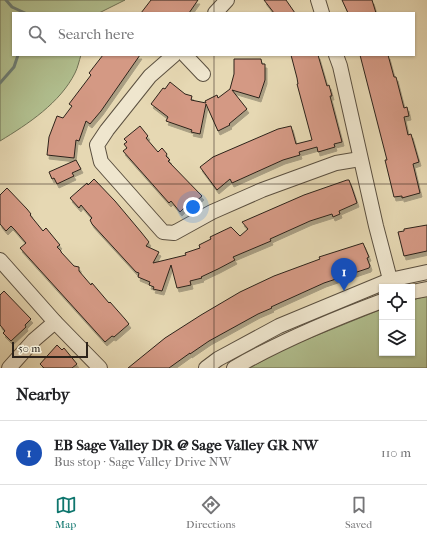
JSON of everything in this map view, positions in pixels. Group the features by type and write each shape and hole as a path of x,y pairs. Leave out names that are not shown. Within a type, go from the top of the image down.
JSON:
{"street":[{"path":"216,12 226,0"},
{"path":"318,0 322,12"},
{"path":"173,56 150,76 107,130 97,145 102,162 163,232 174,233 212,212 277,185 336,163 360,158"},
{"path":"186,56 203,74"},
{"path":"336,56 340,66 360,158 391,284 427,272"},
{"path":"0,260 55,322 100,368"},
{"path":"206,368 218,359 279,326 379,288"},
{"path":"415,291 427,289"},
{"path":"234,368 269,348 330,320 379,301"},
{"path":"9,368 34,340 55,322"}],"green space":[{"path":"0,0 125,0 101,12 12,12 12,56 81,56 75,73 61,94 32,120 0,141"},
{"path":"427,296 427,368 249,368 288,347 379,310 379,356 415,356 415,299"}],"building":[{"path":"151,0 198,0 190,12 142,12"},
{"path":"264,0 286,0 294,12 273,12"},
{"path":"342,0 372,0 376,12 348,12"},
{"path":"102,56 139,56 101,111 90,124 86,121 79,141 76,140 74,158 47,155 49,137 57,116 63,118 72,106 69,104 91,75 89,73"},
{"path":"291,56 318,56 327,86 329,85 332,96 330,96 342,142 334,144 335,147 318,152 317,147 299,152 300,155 283,160 232,183 230,179 217,190 200,167 213,157 278,129 291,126 296,144 312,140 297,84 297,78"},
{"path":"360,56 388,56 394,77 396,77 404,108 407,107 409,116 404,117 408,135 411,134 419,162 413,164 420,193 402,198 402,196 394,197 385,160 387,160"},
{"path":"234,59 261,59 262,64 265,64 265,80 259,98 232,90 247,109 229,124 230,125 218,131 206,104 200,134 191,132 192,130 166,121 168,117 151,104 163,88 165,89 170,82 185,94 192,96 191,100 206,103 205,101 217,95 218,98 230,89 234,74"},
{"path":"140,126 148,136 146,138 158,152 162,148 170,160 168,161 202,196 189,208 187,205 180,212 171,201 169,203 123,151 127,148 124,144 127,142 124,139"},
{"path":"76,160 81,169 72,173 74,176 57,184 54,178 52,179 49,172"},
{"path":"94,179 115,201 149,242 146,246 159,252 153,263 186,255 185,253 200,248 199,245 211,239 210,237 231,227 240,236 248,229 242,222 304,195 347,180 349,180 357,203 339,211 340,214 333,217 332,214 310,221 270,239 271,241 233,257 235,260 201,277 202,278 190,281 191,285 177,288 171,265 162,291 153,289 154,287 149,285 150,282 138,277 139,273 136,272 92,224 90,220 92,218 81,205 79,208 70,198 87,183 88,185"},
{"path":"7,188 27,209 43,231 46,228 60,245 57,247 61,252 74,266 79,267 79,271 91,285 92,283 129,324 114,337 112,336 105,342 20,248 26,243 14,229 11,226 6,231 0,224 0,195"},
{"path":"427,225 427,251 404,256 398,232 404,231 404,229"},
{"path":"363,243 369,257 367,258 370,266 369,268 324,283 271,307 272,308 209,341 169,368 128,368 165,338 240,292 274,276 320,259 319,257"},
{"path":"4,291 31,319 25,325 26,327 11,341 3,333 5,331 0,325 0,295"},
{"path":"57,345 62,350 64,348 77,364 72,368 44,368 40,364"}],"waterway":[{"path":"6,0 12,7 23,12"},
{"path":"0,83 14,67 18,56"}],"place":[{"name":"EB Sage Valley DR @ Sage Valley GR NW","path":"344,291"}]}
